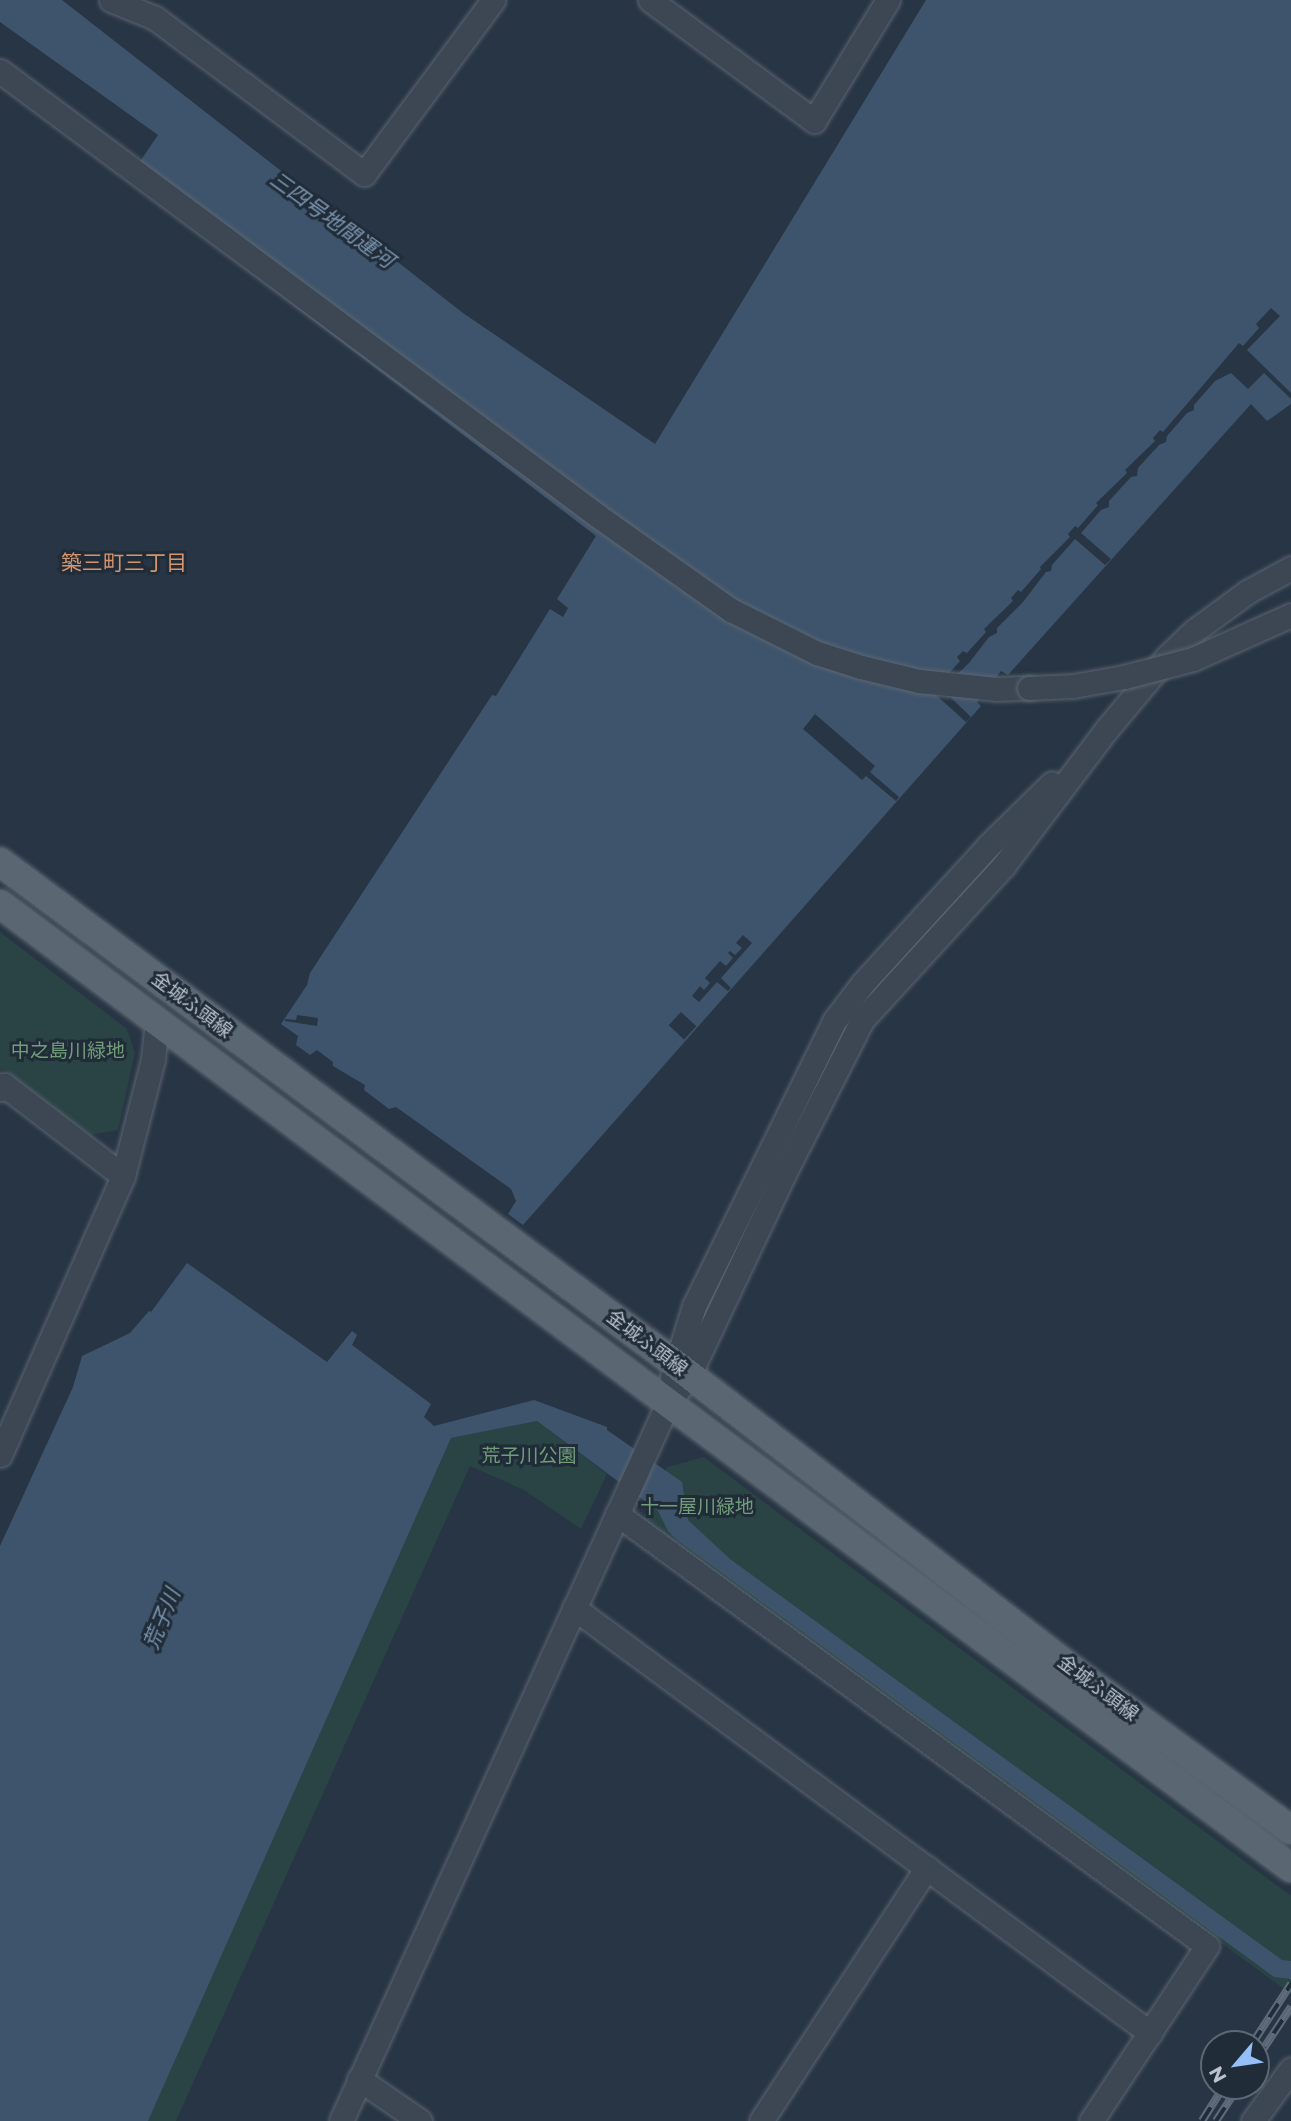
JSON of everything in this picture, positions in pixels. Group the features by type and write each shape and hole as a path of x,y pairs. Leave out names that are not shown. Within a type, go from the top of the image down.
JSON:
{"main road":[{"name":"金城ふ頭線","path":"0,862 682,1369 1082,1677 1291,1830"},
{"name":"金城ふ頭線","path":"0,904 667,1405 1291,1868"}],"street":[{"path":"111,0 155,18"},
{"path":"132,0 363,174 494,0"},
{"path":"650,0 814,121 888,0"},
{"path":"0,71 667,567 731,610 817,653 919,681 996,689 1073,686 1124,677 1193,659 1291,615"},
{"path":"341,2121 667,1405 682,1369 694,1306 835,1020 863,984 989,845 1107,730 1167,657 1194,631 1247,592 1291,568"},
{"path":"0,1455 123,1176 153,1059 157,1022"},
{"path":"0,1089 4,1085 123,1176"},
{"path":"617,1514 1207,1946 1091,2121"},
{"path":"574,1608 1150,2033"},
{"path":"761,2121 927,1867"},
{"path":"1253,2121 1291,2069"},
{"path":"359,2080 420,2121"}],"green space":[{"name":"中之島川緑地","path":"0,932 127,1029 135,1053 118,1130 90,1135 4,1069 0,1070"},
{"name":"荒子川公園","path":"537,1421 607,1474 581,1529 524,1490 470,1466 176,2121 73,2121 152,2111 451,1438"},
{"name":"十一屋川緑地","path":"704,1457 1291,1896 1291,1994 643,1521 667,1467"}],"water":[{"name":"三四号地間運河","path":"0,0 62,0 463,313 655,444 926,0 1291,0 1291,404 1267,421 1251,404 1008,675 1001,671 977,702 981,706 523,1225 508,1214 516,1201 511,1189 396,1107 389,1109 364,1090 365,1085 333,1066 333,1062 317,1050 310,1055 296,1045 298,1036 281,1024 307,985 310,973 492,695 496,696 550,609 563,617 568,608 557,599 596,536 128,179 158,135 0,22"},
{"name":"荒子川","path":"187,1263 327,1362 352,1331 357,1335 352,1345 431,1404 424,1417 434,1426 534,1400 607,1427 607,1430 682,1482 688,1520 730,1559 1282,1960 1291,1961 1291,1979 1274,1977 676,1539 668,1531 658,1511 537,1421 451,1438 148,2121 0,2121 0,1546 73,1387 82,1356 130,1333 149,1311 151,1312"}],"pier":[{"path":"1271,308 1280,316 1247,350 1291,393 1291,399 1264,373 1248,389 1231,373 1215,381 1194,405 1194,410 1187,413 1167,436 1166,442 1159,445 1138,468 1137,476 1131,477 1109,501 1109,507 1101,510 1081,533 1111,559 1105,565 1075,539 1052,565 1051,571 1046,572 1023,602 997,628 997,633 989,637 969,663 942,689 971,717 966,722 935,694 936,688 960,661 957,657 963,651 967,653 986,632 984,629 1070,537 1068,534 1075,526 1078,528 1098,505 1096,503 1127,473 1125,470 1155,441 1153,438 1160,430 1163,432 1239,343 1243,346 1259,328 1256,324"},
{"path":"815,714 875,766 870,772 899,797 896,801 866,776 862,780 803,729"},
{"path":"743,935 752,943 721,978 731,988 728,991 717,982 699,1002 692,996 700,986 704,990 710,983 705,978 720,961 726,966 733,958 728,953 730,951 735,955 742,948 736,943"},
{"path":"681,1012 696,1026 684,1039 669,1025"},
{"path":"297,1015 318,1018 317,1026 285,1021 296,1020"}],"railway":[{"path":"1261,2030 1291,1984"},
{"path":"1270,2039 1291,2007"},
{"path":"1202,2121 1215,2100"},
{"path":"1216,2121 1230,2100"}],"district":[{"name":"築三町三丁目","path":"124,563"}]}
